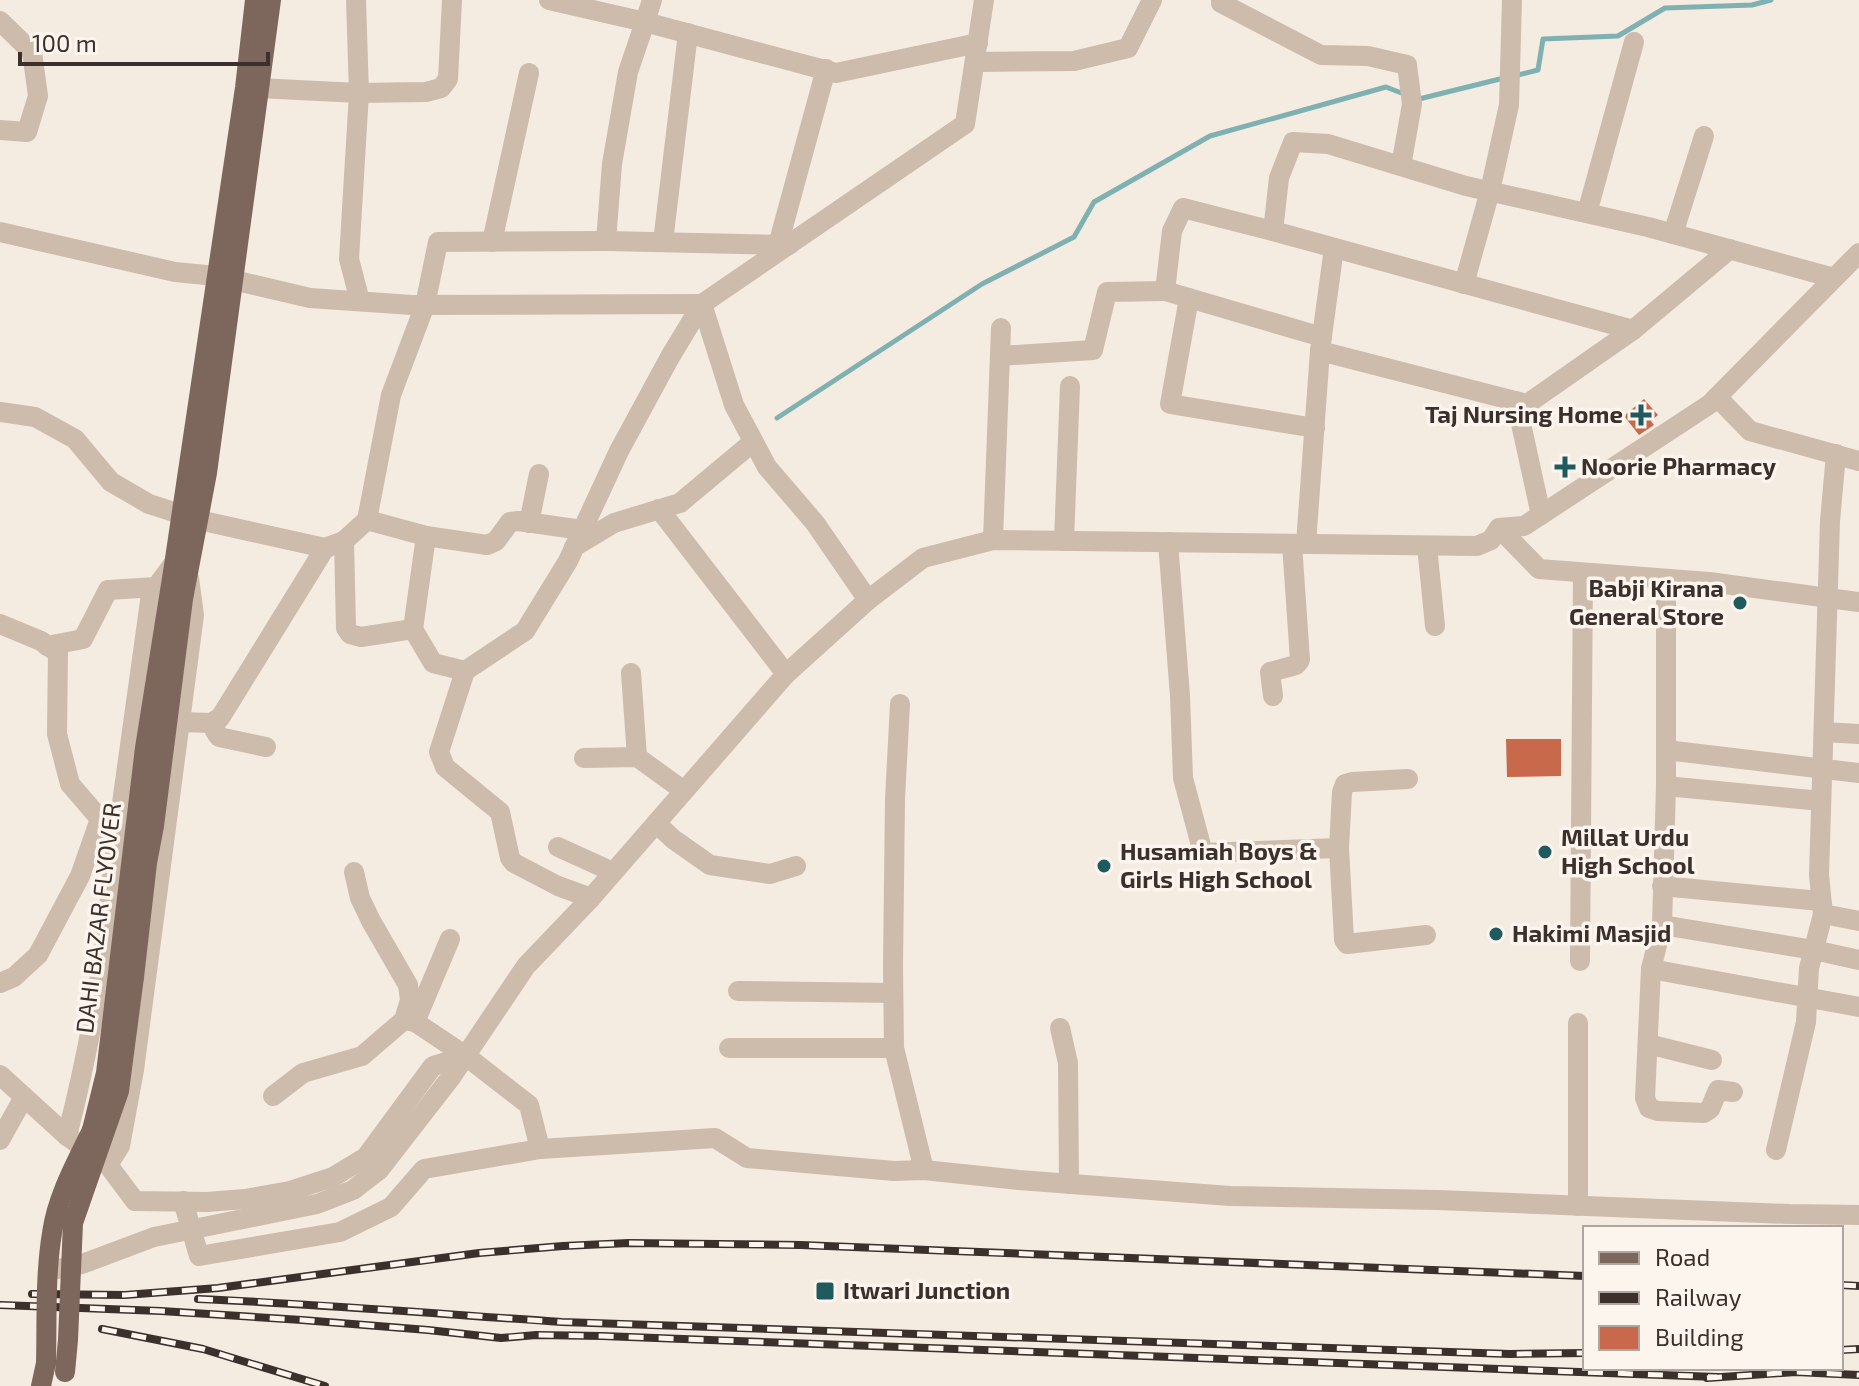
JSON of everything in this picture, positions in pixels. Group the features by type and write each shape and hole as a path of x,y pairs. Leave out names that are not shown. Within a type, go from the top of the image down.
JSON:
{"main road":[{"path":"224,278 255,0"},
{"path":"224,278 271,0"},
{"name":"DAHI BAZAR FLYOVER","path":"41,1386 46,1363 52,1231 63,1191 92,1130 106,1073 145,748 170,594 182,569 224,278"},
{"name":"DAHI BAZAR FLYOVER","path":"62,1386 68,1340 73,1223 119,1091 170,594"}],"street":[{"path":"0,8 2,0"},
{"path":"356,0 359,93 349,259 360,301"},
{"path":"258,88 359,93 426,92 441,88 448,79 452,0"},
{"path":"549,0 836,73 976,53 1074,61 1128,48 1152,0"},
{"path":"606,241 612,164 625,87 652,0"},
{"path":"591,898 558,886 514,863 510,858 500,812 445,767 439,752 465,671 525,631 578,539 619,451 702,304 783,245 965,124 984,0"},
{"path":"1221,0 1221,3 1321,55 1368,56 1407,65 1412,104 1401,166"},
{"path":"1464,284 1490,191 1509,105 1512,0"},
{"path":"0,21 32,52 38,96 27,132 0,130"},
{"path":"663,242 688,33"},
{"path":"1587,213 1634,42"},
{"path":"783,245 826,69"},
{"path":"492,242 529,73"},
{"path":"1673,234 1704,136"},
{"path":"1273,231 1279,178 1293,142 1328,144 1466,186 1673,234 1834,278"},
{"path":"1165,291 1172,231 1183,208 1633,330"},
{"path":"0,232 175,272 224,278 310,298 425,305 702,304"},
{"path":"180,722 211,723 220,718 334,544 367,520 391,395 425,305 438,242 606,241 783,245"},
{"path":"1273,696 1270,672 1296,665 1300,660 1299,544 1334,248"},
{"path":"1000,356 1093,350 1107,292 1165,291 1321,344 1527,404 1633,330 1730,249"},
{"path":"1499,528 1524,526 1710,404 1859,253"},
{"path":"1189,298 1170,404 1315,428"},
{"path":"702,304 734,405 767,467 815,523 868,600"},
{"path":"993,540 1001,328"},
{"path":"1064,541 1070,386"},
{"path":"1717,397 1750,431 1859,461"},
{"path":"1516,401 1541,515"},
{"path":"0,412 35,417 75,439 111,482 149,504 190,517 334,544"},
{"path":"367,520 426,536 487,545 496,541 510,522 529,523 578,539 614,523 680,503 753,442"},
{"path":"1776,1150 1806,1022 1809,968 1822,908 1819,875 1821,801 1830,521 1836,454"},
{"path":"529,523 539,474"},
{"path":"659,509 786,674"},
{"path":"48,1271 154,1237 317,1204 353,1190 379,1170 452,1076 526,966 591,898 786,674 868,600 923,558 993,540 1477,546 1491,540 1499,528"},
{"path":"1499,528 1539,569 1709,582 1859,602"},
{"path":"426,536 413,629 433,663 465,671"},
{"path":"1168,542 1183,778 1203,853 1339,848"},
{"path":"334,544 346,628 350,634 361,637 413,629"},
{"path":"1427,546 1435,626"},
{"path":"170,594 182,569"},
{"path":"108,1165 120,1146 134,1070 194,615 182,569"},
{"path":"1580,961 1583,573"},
{"path":"1666,579 1662,925 1651,969 1645,1098 1649,1108 1658,1111 1704,1113 1710,1109 1718,1090 1733,1092"},
{"path":"47,646 83,639 108,590 170,594"},
{"path":"67,1136 98,999 110,823 151,594 170,594"},
{"path":"0,624 41,641 58,653 57,734 70,784 110,823"},
{"path":"631,673 637,757"},
{"path":"900,704 895,799 894,1048 924,1170"},
{"path":"216,720 215,731 219,737 266,747"},
{"path":"1824,732 1859,734"},
{"path":"1666,750 1859,773"},
{"path":"584,758 637,757 684,791"},
{"path":"1408,779 1345,784 1339,848 1344,940 1347,944 1426,935"},
{"path":"1666,786 1821,801"},
{"path":"0,983 14,977 38,955 110,823"},
{"path":"656,823 710,865 770,874 796,866"},
{"path":"558,847 613,872"},
{"path":"354,872 360,898 408,985 409,1021"},
{"path":"1662,886 1822,908 1859,921"},
{"path":"1662,925 1859,960"},
{"path":"273,1096 303,1073 362,1056 409,1021 450,939"},
{"path":"1651,969 1859,1007"},
{"path":"738,991 893,993"},
{"path":"409,1021 466,1056 529,1105 540,1149"},
{"path":"1578,1023 1578,1206"},
{"path":"1060,1028 1068,1063 1069,1184"},
{"path":"1648,1044 1712,1060"},
{"path":"729,1048 894,1048"},
{"path":"0,1075 67,1136 108,1165 135,1201 207,1202 290,1191 333,1177 366,1157 433,1066 466,1056"},
{"path":"0,1140 24,1097"},
{"path":"183,1201 199,1256 340,1232 391,1207 424,1169 540,1149 715,1138 747,1158 1230,1196 1859,1215"}],"building":[{"path":"1644,399 1658,415 1651,421 1654,425 1639,435 1624,416"},
{"path":"1506,739 1561,739 1561,776 1507,777"}],"waterway":[{"path":"1514,76 1538,70 1543,39 1618,36 1665,8 1752,5 1771,0"},
{"path":"1417,98 1504,78"},
{"path":"777,418 982,284 1074,237 1094,202 1210,136 1386,87 1404,94"}],"railway":[{"path":"32,1294 125,1295 218,1288 479,1253 629,1243 801,1245 1583,1276"},
{"path":"1843,1285 1859,1286"},
{"path":"198,1299 562,1322 1510,1354 1583,1353"},
{"path":"0,1305 302,1320 501,1338 602,1336 1717,1377"},
{"path":"102,1329 203,1349 325,1386"},
{"path":"1843,1350 1859,1349"},
{"path":"1707,1378 1796,1372 1859,1375"}],"place":[{"name":"Taj Nursing Home","path":"1641,415"},
{"name":"Noorie Pharmacy","path":"1565,467"},
{"name":"Babji Kirana General Store","path":"1740,603"},
{"name":"Millat Urdu High School","path":"1545,852"},
{"name":"Husamiah Boys & Girls High School","path":"1104,866"},
{"name":"Hakimi Masjid","path":"1496,934"},
{"name":"Itwari Junction","path":"825,1291"}]}
